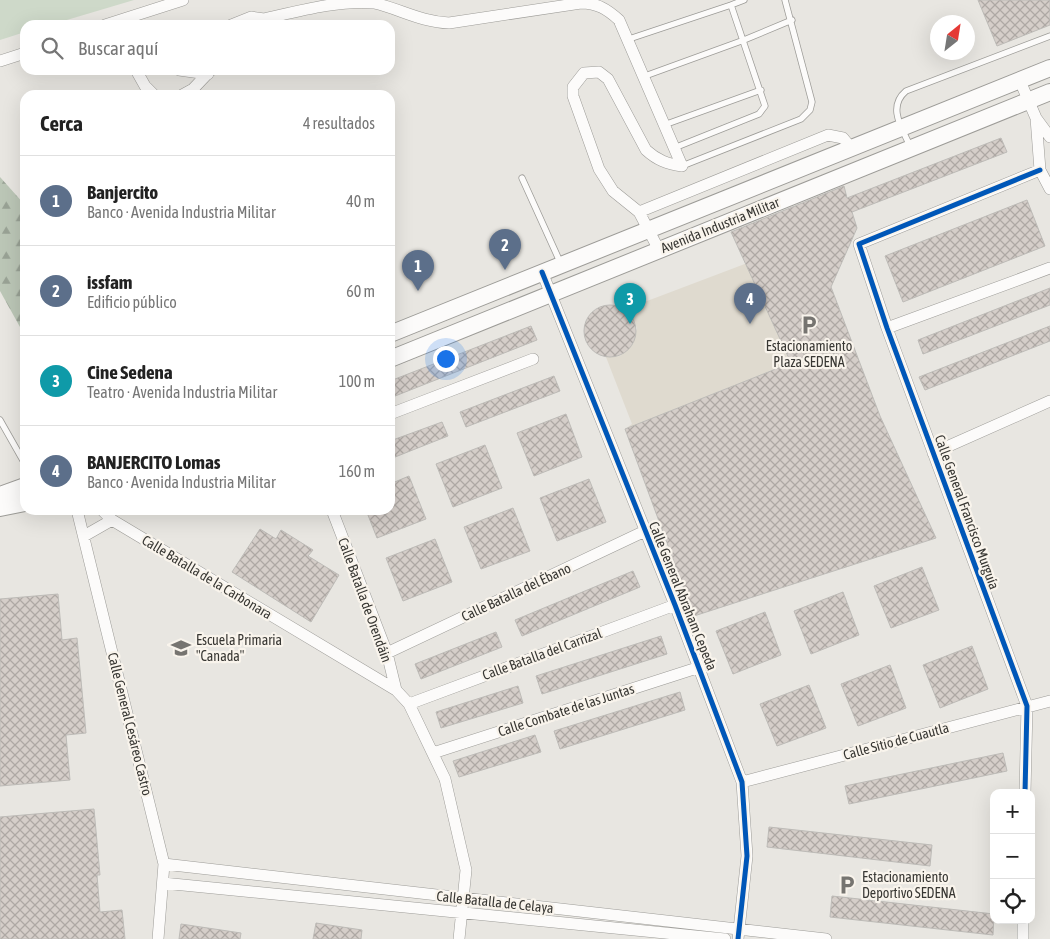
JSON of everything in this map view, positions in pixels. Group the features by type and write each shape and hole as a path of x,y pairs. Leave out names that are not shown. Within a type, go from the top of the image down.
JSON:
{"main road":[{"name":"Avenida Industria Militar","path":"395,332 1050,68"},
{"name":"Avenida Industria Militar","path":"395,357 1050,92"},
{"path":"0,495 20,488"},
{"path":"0,508 20,504"}],"street":[{"path":"138,20 183,0"},
{"path":"270,20 345,0 375,3 415,18 449,23 581,3 593,3 611,12 619,20 645,76 682,166"},
{"path":"244,20 251,17 258,20"},
{"path":"0,61 20,55"},
{"path":"659,250 639,212 613,190 599,169 573,96 573,87 577,79 590,71 599,72 608,78 646,150 655,158 667,164 682,166"},
{"path":"139,75 149,90"},
{"path":"191,90 206,75"},
{"path":"1020,81 1036,118 1049,135 1036,139"},
{"path":"1036,118 1036,139 1040,170 1050,189"},
{"path":"639,212 828,135 843,138 852,149"},
{"name":"Calle General Francisco Murguía","path":"1025,789 1027,706 887,328 859,244 1040,170"},
{"path":"887,328 1050,268"},
{"name":"Calle General Abraham Cepeda","path":"542,272 700,667 742,782 747,856 739,934"},
{"path":"395,412 533,359"},
{"path":"933,453 1050,401"},
{"name":"Calle General Cesáreo Castro","path":"78,515 164,864 158,939"},
{"name":"Calle Batalla de la Carbonara","path":"107,515 112,520 396,690 409,704 445,779 466,870 459,939"},
{"name":"Calle Batalla de Orendáin","path":"334,515 387,653 396,690"},
{"path":"84,536 112,520"},
{"name":"Calle Batalla del Ébano","path":"387,653 645,531"},
{"name":"Calle Batalla del Carrizal","path":"409,704 675,605"},
{"name":"Calle Combate de las Juntas","path":"434,753 700,667"},
{"name":"Calle Sitio de Cuautla","path":"742,782 1050,701"},
{"name":"Calle Batalla de Celaya","path":"164,864 463,898 739,934 826,939"},
{"name":"Calle Batalla de Celaya","path":"162,884 725,939"},
{"path":"1023,924 1023,939"}],"lane":[{"path":"629,39 744,0"},
{"path":"682,166 802,119 806,115 812,102 792,20 785,0"},
{"path":"674,148 759,114 765,106 731,5"},
{"path":"645,76 744,40 792,20"},
{"path":"911,148 902,128 896,104 899,97 906,91 1050,36"},
{"path":"664,126 761,90"},
{"path":"522,178 561,264"},
{"path":"0,420 20,455"}],"shaded area":[{"path":"750,262 791,363 625,429 632,424 606,357 620,356 633,344 637,328 631,314 626,309"}],"green space":[{"path":"0,0 134,0 67,20 20,20 20,34 0,40"},
{"path":"0,177 20,199 20,327 0,291"}],"building":[{"path":"978,0 1050,0 1050,25 997,46"},
{"path":"1001,138 1007,152 852,212 857,228 831,287 880,416 936,538 694,616 625,429 791,363 731,232 844,186 847,198"},
{"path":"1027,200 1045,246 903,302 885,256"},
{"path":"1050,288 1050,305 923,354 918,340"},
{"path":"605,305 615,305 629,312 636,326 636,336 629,350 615,357 605,357 595,353 588,346 584,336 584,326 588,316 595,309"},
{"path":"531,326 537,340 395,396 395,379"},
{"path":"1050,326 1050,341 925,390 919,377"},
{"path":"554,376 560,391 466,427 460,412"},
{"path":"566,414 582,457 534,476 517,433"},
{"path":"442,422 448,436 395,457 395,439"},
{"path":"485,445 502,488 453,507 436,464"},
{"path":"409,476 426,519 377,538 368,515 395,515 395,482"},
{"path":"589,479 606,522 557,541 540,498"},
{"path":"513,508 530,551 481,569 464,527"},
{"path":"260,529 276,539 281,530 313,550 308,556 339,575 311,622 232,572"},
{"path":"435,539 452,582 403,601 386,558"},
{"path":"922,567 939,610 891,628 874,586"},
{"path":"633,571 640,587 522,636 515,620"},
{"path":"843,592 859,635 811,654 794,611"},
{"path":"58,594 62,640 77,638 86,733 66,735 70,780 0,786 0,599"},
{"path":"765,612 781,655 733,674 716,631"},
{"path":"496,632 502,647 421,679 415,664"},
{"path":"661,636 667,654 542,694 536,676"},
{"path":"972,646 988,689 940,708 923,665"},
{"path":"890,665 906,708 858,726 841,684"},
{"path":"809,685 826,728 777,746 760,704"},
{"path":"518,686 523,703 441,728 436,712"},
{"path":"680,692 685,710 560,749 554,731"},
{"path":"535,735 541,752 459,777 453,761"},
{"path":"1003,753 1007,771 849,804 845,786"},
{"path":"94,809 100,875 97,875 100,912 122,910 125,939 0,939 0,817"},
{"path":"769,827 932,845 930,866 767,847"},
{"path":"832,896 990,914 990,924 994,924 993,935 830,917"},
{"path":"316,923 362,930 361,939 313,939"},
{"path":"181,924 241,933 240,939 179,939"}],"cycle path":[{"path":"1025,789 1027,706 887,328 859,244 1040,170"},
{"path":"542,272 675,605 742,782 747,856 738,939"}],"place":[{"name":"issfam","path":"505,270"},
{"name":"Banjercito","path":"418,291"},
{"name":"Cine Sedena","path":"630,324"},
{"name":"BANJERCITO Lomas","path":"750,324"},
{"name":"Estacionamiento Plaza SEDENA","path":"809,325"},
{"name":"Escuela Primaria \"Canada\"","path":"181,648"},
{"name":"Estacionamiento Deportivo SEDENA","path":"847,885"}]}
